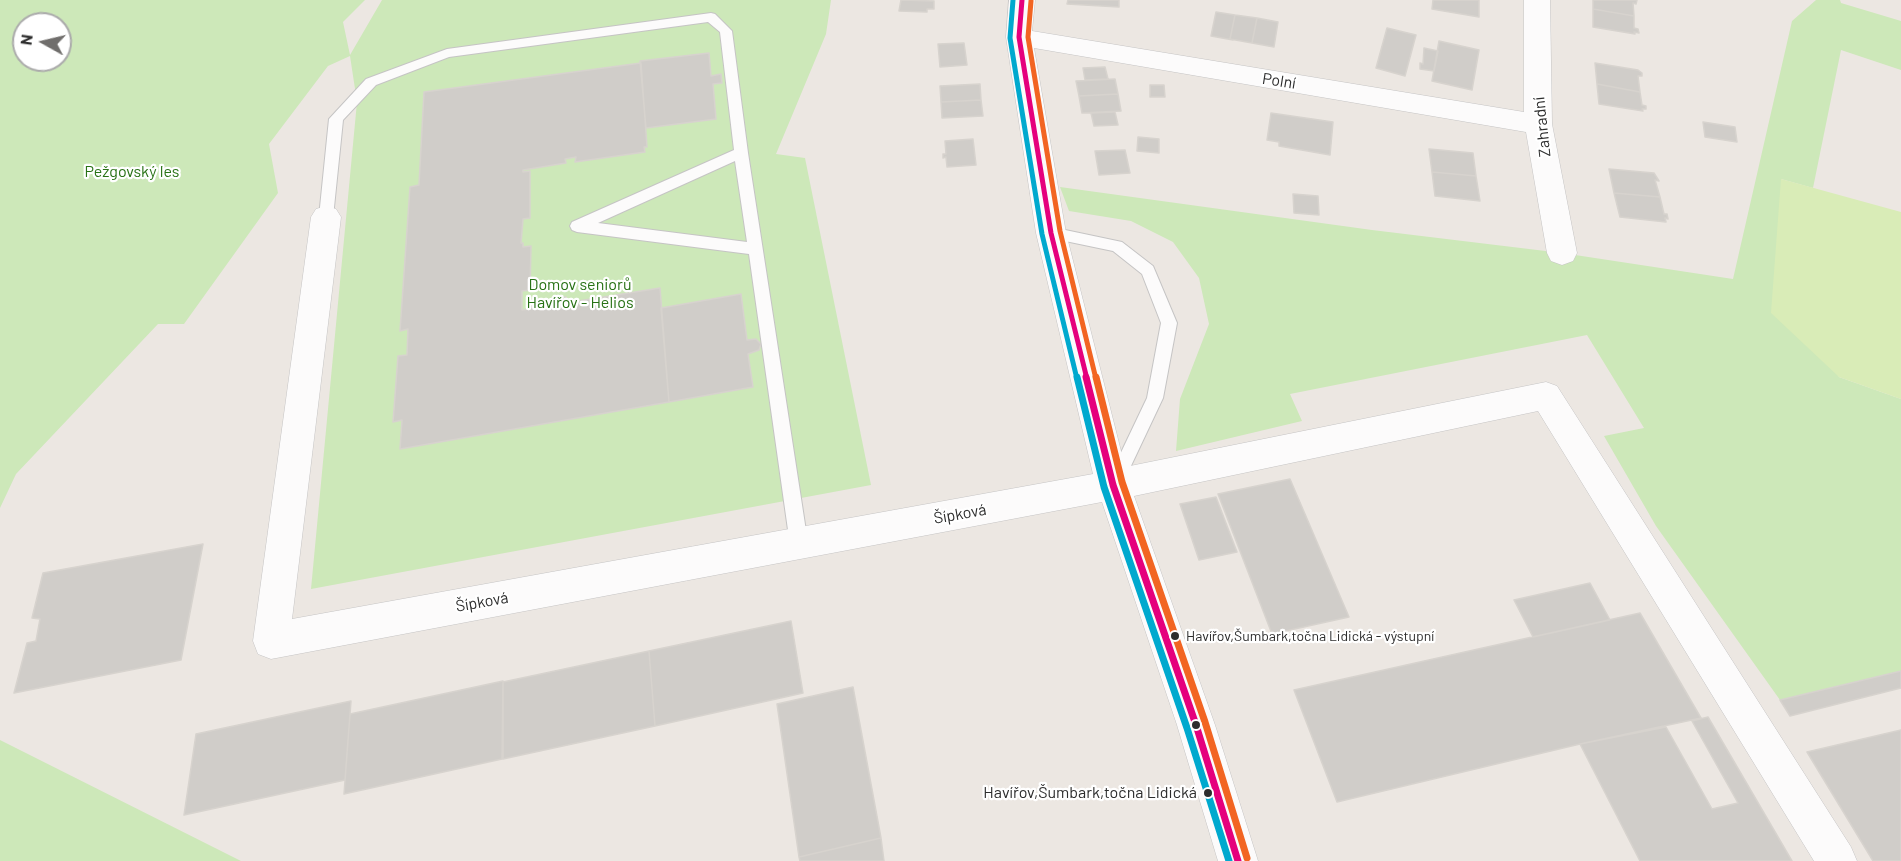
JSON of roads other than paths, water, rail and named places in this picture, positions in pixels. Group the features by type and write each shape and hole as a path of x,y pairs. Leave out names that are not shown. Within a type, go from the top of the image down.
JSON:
{"street":[{"path":"1022,0 1019,37 1051,233 1113,485 1196,724 1238,861"},
{"name":"Zahradní","path":"1537,0 1538,124 1563,253"},
{"name":"Polní","path":"1019,37 1538,124"},
{"name":"Šípková","path":"326,218 271,641 1113,485 1546,396 1837,861"}],"lane":[{"path":"326,218 336,118 371,82 447,53 711,17 726,31 741,153 799,544"},
{"path":"741,153 577,226 756,249"},
{"path":"1051,233 1116,246 1148,270 1168,323 1155,398 1113,485"}],"place":[{"name":"Havířov,Šumbark,točna Lidická - výstupní","path":"1175,636"},
{"name":"Havířov,Šumbark,točna Lidická","path":"1208,793"}],"park label":[{"name":"Pežgovský les","path":"132,172"},
{"name":"Domov seniorů Havířov - Helios","path":"580,294"}]}
